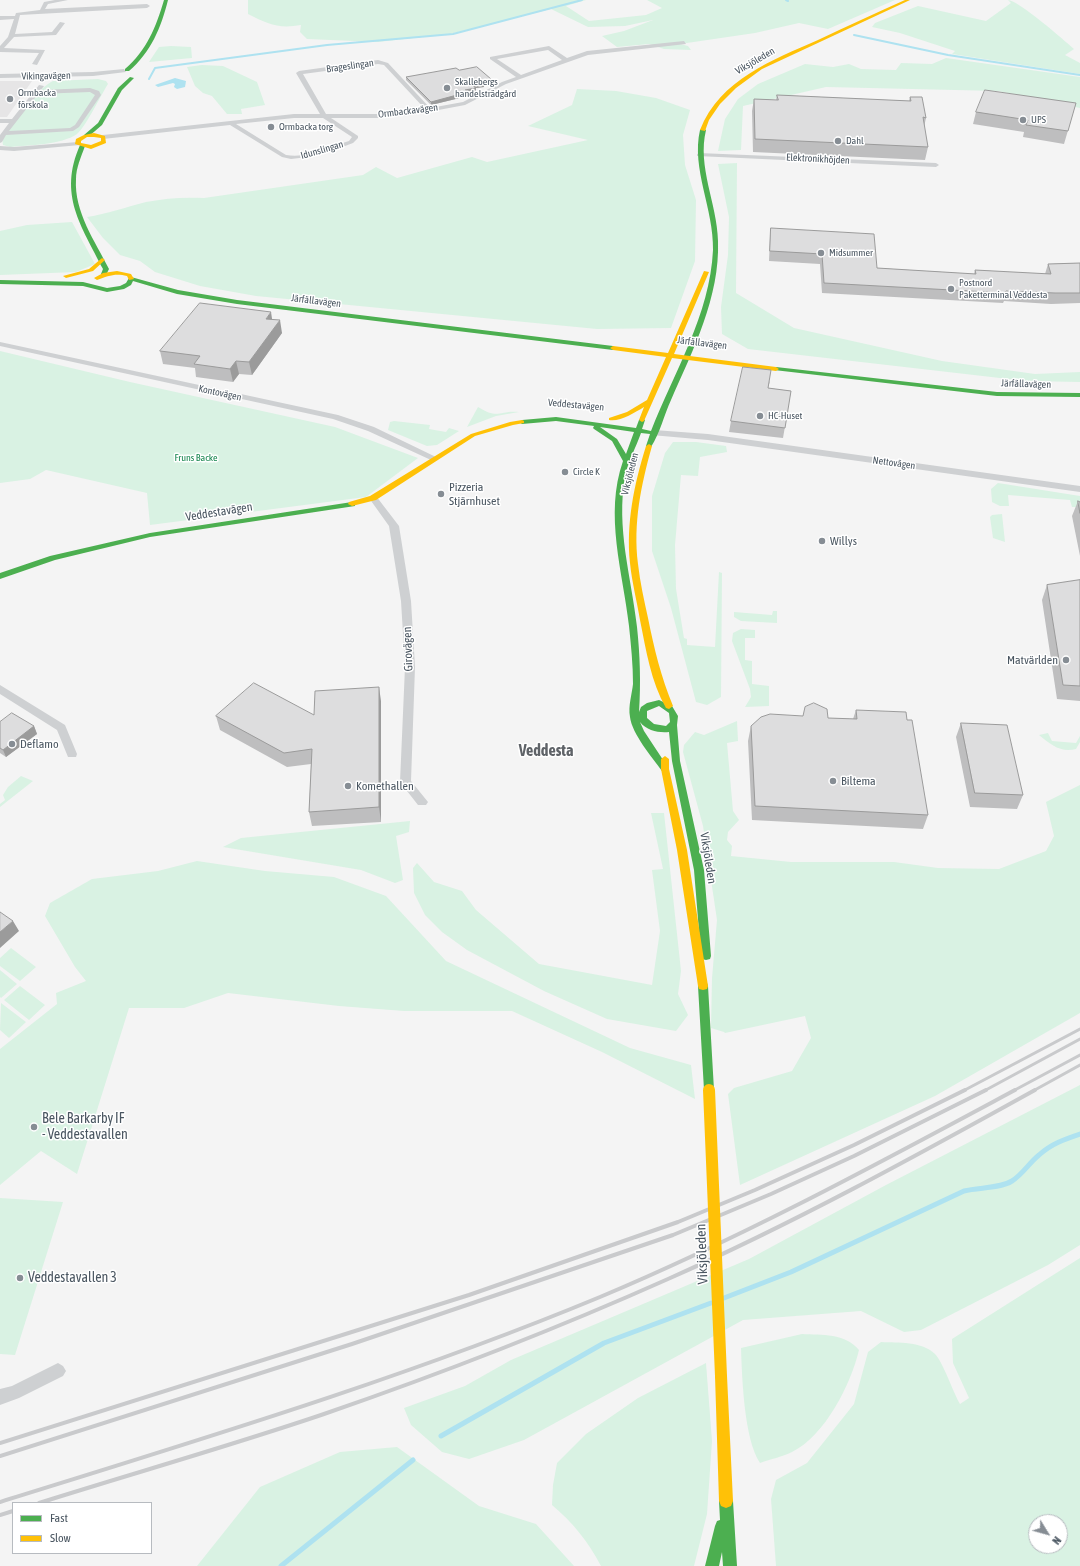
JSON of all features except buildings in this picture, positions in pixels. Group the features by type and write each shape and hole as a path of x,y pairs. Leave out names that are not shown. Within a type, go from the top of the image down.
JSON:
{"main road":[{"path":"0,282 76,283 95,287 94,282 106,269 91,240 77,207 73,181 80,158 81,141 100,124 129,74 138,69 141,56 155,35 166,0"},
{"name":"Viksjöleden","path":"669,706 662,692 654,667 636,583 632,552 632,533 635,500 644,458 686,355 709,291 715,268 716,223 699,155 706,123 728,92 742,80 766,66 908,0"},
{"path":"100,124 101,140"},
{"path":"81,141 101,140"},
{"path":"80,158 101,140"},
{"path":"96,249 129,276"},
{"name":"Viksjöleden","path":"646,674 634,626 618,535 619,494 626,460 639,427 670,353 715,254"},
{"path":"66,276 85,273 96,268 102,260"},
{"path":"0,278 102,275 118,272 129,276"},
{"path":"122,288 129,284 129,276"},
{"name":"Järfällavägen","path":"129,276 177,292"},
{"name":"Järfällavägen","path":"95,287 107,290 122,288 177,292 245,304 670,353 947,388 1024,395 1080,395"},
{"path":"611,419 630,413 650,401"},
{"name":"Veddestavägen","path":"434,458 446,446 464,433 504,418 550,413 611,419 639,427"},
{"name":"Veddestavägen","path":"0,576 53,558 150,535 351,504 373,498 434,458 473,435 495,427 529,420 576,421 655,429"},
{"path":"576,421 599,429 612,436 620,446 626,460"},
{"name":"Viksjöleden","path":"634,626 637,683 634,717 640,732 665,769"},
{"path":"644,709 649,704 656,703 669,706 675,716 675,721 672,726 662,730 648,726 642,719 646,690"},
{"name":"Viksjöleden","path":"648,726 662,749 682,850 704,995 726,1512 730,1566"},
{"name":"Viksjöleden","path":"672,726 676,763 694,840 703,905 706,967 704,995"},
{"name":"Viksjöleden","path":"712,1566 726,1512"}],"street":[{"path":"42,11 46,3 65,0"},
{"path":"94,17 98,0"},
{"path":"0,50 11,37 17,17 21,13 96,8 146,9 148,0"},
{"path":"0,18 17,17"},
{"path":"0,38 54,34 62,23"},
{"name":"Ormbackavägen","path":"101,140 122,136 294,116 396,115 429,110 465,103 521,77 587,53 684,43"},
{"path":"521,77 492,58 549,48 566,60"},
{"path":"0,50 43,51 35,64"},
{"name":"Brageslingan","path":"323,115 298,73 378,62 386,64 429,110"},
{"name":"Vikingavägen","path":"0,76 129,74"},
{"path":"0,141 4,133 49,76"},
{"path":"4,133 70,130 77,126 98,95 97,92 90,90 37,92"},
{"name":"Idunslingan","path":"232,124 284,156 290,158 300,157 356,139 354,136 323,115"},
{"path":"0,121 14,121"},
{"path":"0,148 14,149 81,141"},
{"name":"Elektronikhöjden","path":"699,155 936,165"},
{"name":"Kontovägen","path":"0,344 335,417 370,429 434,458"},
{"name":"Nettovägen","path":"655,429 1080,489"},
{"name":"Girovägen","path":"373,498 394,526 406,601 410,667 405,782 422,802"},
{"path":"0,689 61,728 72,754"},
{"path":"0,1397 14,1393 58,1372"}],"shaded area":[{"name":"Ormbacka förskola","path":"0,81 32,81 7,117 0,117"}],"green space":[{"path":"248,0 586,0 566,6 589,21 646,15 662,8 647,0 895,0 828,29 799,23 755,33 680,44 688,46 691,50 664,49 649,44 617,47 602,36 624,31 653,20 625,26 588,27 551,9 450,34 378,42 307,39 300,32 301,25 273,25 248,14"},
{"path":"1008,0 1031,13 1074,49 1065,55 1080,63 1080,74 952,54 955,51 900,33 872,27 875,23 918,6 986,21 1011,3"},
{"path":"159,47 191,47 192,58 149,62"},
{"path":"946,58 1080,77 1080,108 998,91 826,87 743,106 741,150 718,151 725,119 738,99 758,84 805,64 833,67 849,64 861,69 896,70 901,63 932,64"},
{"path":"202,65 223,66 257,82 265,105 241,109 242,114 227,114 212,96 203,93 195,86 187,67"},
{"path":"98,79 106,81 108,84 77,134 70,138 45,144 10,147 3,145 4,133 12,121 26,104 48,84 53,81"},
{"path":"577,89 616,91 656,98 690,110 683,135 685,165 696,200 695,261 671,328 597,329 256,296 200,286 155,272 140,261 120,255 103,238 87,217 146,202 175,198 204,198 363,175 376,167 397,178 472,157 487,162 588,140 528,126 572,105"},
{"path":"737,163 736,293 794,328 942,361 1035,374 1080,372 1080,382 1026,381 748,349 722,334 721,307 728,255 729,217 718,164"},
{"path":"72,222 95,264 76,272 0,275 0,231 27,225"},
{"name":"Fruns Backe","path":"0,351 130,382 335,427 418,458 366,497 150,525 147,493 46,470 30,479 0,483"},
{"path":"478,407 495,414 519,412 496,416 467,427"},
{"path":"394,421 430,425 429,429 446,432 449,428 459,431 437,445 427,446 388,430 390,422"},
{"path":"673,442 696,442 726,446 727,452 700,457 698,476 681,475 675,545 676,589 684,638 687,639 687,645 715,647 719,572 722,573 721,697 707,705 696,702 671,608 652,551 652,496 665,453"},
{"path":"998,483 1080,496 1080,507 1072,507 1070,500 1008,495 1009,506 1000,506 992,502 991,489"},
{"path":"1002,514 1005,542 993,538 990,517 992,515"},
{"path":"773,611 777,611 777,623 741,621 734,617 734,612 772,615"},
{"path":"741,629 755,630 755,638 745,638 745,660 752,661 752,684 769,686 769,706 745,707 751,697 750,689 732,641 733,633"},
{"path":"737,721 738,741 727,743 733,811 739,820 728,832 727,840 732,846 731,856 791,862 894,862 938,868 999,869 1046,851 1054,836 1046,802 1080,785 1080,1013 935,1096 740,1185 728,1094 734,1088 792,1071 811,1038 805,1016 725,1033 711,1028 712,978 717,920 703,826 683,752 684,745 695,732 704,735"},
{"path":"1048,733 1052,741 1076,743 1080,736 1080,742 1076,749 1061,749 1052,745 1039,735"},
{"path":"21,776 33,781 0,807 0,804 5,800 3,795 8,787"},
{"path":"651,813 664,813 681,971 678,994 688,1015 676,1031 607,1019 544,991 467,950 442,932 425,915 414,893 413,868 417,863 434,882 462,891 476,910 539,964 652,985 660,931 652,870 663,869"},
{"path":"410,821 409,832 396,836 403,880 395,883 361,870 223,847 241,838"},
{"path":"197,861 265,871 334,877 386,896 446,961 630,1048 691,1065 695,1099 602,1052 512,1011 404,1011 339,1006 228,993 184,1008 129,1008 77,1174 41,1151 0,1185 0,1049 57,1004 56,993 86,981 75,967 45,916 50,903 92,879 158,871"},
{"path":"11,948 36,967 20,981 0,966 0,958"},
{"path":"0,970 17,984 1,998 0,997"},
{"path":"20,986 45,1005 29,1020 4,1000"},
{"path":"1,1003 26,1022 9,1038 0,1030"},
{"path":"1080,1085 1080,1245 1048,1265 921,1330 904,1332 861,1311 743,1320 524,1440 469,1459 442,1452 411,1425 404,1408 465,1386 511,1360 749,1259 886,1185"},
{"name":"Veddestavallen 3","path":"0,1198 63,1202 15,1355 0,1354"},
{"path":"1080,1258 1080,1566 776,1566 771,1499 776,1480 807,1463 854,1404 868,1352 881,1342 917,1345 930,1350 938,1358 960,1404 969,1398 953,1363 952,1339"},
{"path":"802,1334 833,1336 847,1340 859,1350 855,1363 850,1378 835,1408 826,1422 815,1434 792,1452 760,1463 750,1439 747,1424 743,1391 741,1348"},
{"path":"706,1363 712,1441 707,1514 694,1566 601,1566 591,1548 580,1533 552,1505 553,1485 557,1463 586,1434 638,1398"},
{"path":"397,1447 479,1506 536,1524 574,1566 197,1566 260,1487 340,1452"}],"water":[{"path":"175,78 186,81 185,87 177,89 174,87 175,84 173,83 158,87 155,85"}],"waterway":[{"path":"149,79 155,68 327,45 453,34 582,0"},
{"path":"854,35 948,55 1080,75"},
{"path":"724,1298 791,1272 964,1191 1007,1184 1023,1172 1035,1158 1048,1148 1080,1134"},
{"path":"441,1436 604,1343 711,1303"},
{"path":"281,1566 413,1460"}],"railway":[{"path":"963,1091 1080,1029"},
{"path":"984,1091 1080,1039"},
{"path":"1013,1091 1080,1055"},
{"path":"1033,1091 1080,1065"},
{"path":"0,1502 227,1431 378,1381 527,1326 600,1297 706,1250 862,1172 1015,1090"},
{"path":"42,1502 324,1414 454,1367 583,1316 715,1258 808,1212 1035,1090"},
{"path":"0,1443 469,1295 678,1222 755,1190 854,1145 963,1091"},
{"path":"0,1456 352,1344 673,1235 771,1194 854,1156 984,1091"},
{"path":"0,1515 12,1511"}],"traffic: fast":[{"path":"127,70 148,47 157,29 166,0"},
{"path":"86,136 100,124 120,89 132,78"},
{"path":"649,446 688,354 706,306 712,282 715,258 715,232 713,214 700,160 700,146 703,130"},
{"path":"82,146 75,167 73,191 75,202 84,226 106,269 104,274"},
{"path":"131,279 177,292 237,302 613,348"},
{"path":"0,282 83,284 107,290 122,288 129,284 131,279"},
{"path":"776,369 997,394 1080,395"},
{"path":"522,422 556,419 654,433"},
{"path":"642,420 622,475 618,514 621,555 633,626 637,683 634,717 640,732 665,769"},
{"path":"596,428 615,440 626,460"},
{"path":"0,576 53,558 150,535 352,504"},
{"path":"659,703 669,708 673,713 674,723 668,729 659,729 651,726 642,719 644,709 659,703"},
{"path":"673,726 676,761 699,870 706,956"},
{"path":"703,986 709,1090"},
{"path":"726,1501 730,1566"},
{"path":"712,1566 722,1526"}],"traffic: slow":[{"path":"703,130 712,111 726,94 760,68 908,0"},
{"path":"94,135 103,137 104,142 91,147 78,144 78,140 86,136 94,135"},
{"path":"66,276 91,270 102,260"},
{"path":"642,420 706,272"},
{"path":"97,278 105,274 117,273 129,275 131,279"},
{"path":"613,348 776,369"},
{"path":"611,419 629,413 650,401"},
{"path":"352,504 373,498 473,435 512,423 522,422"},
{"path":"649,446 635,500 632,540 637,586 651,652 660,685 669,706"},
{"path":"665,759 665,769 682,850 703,986"},
{"path":"709,1090 721,1376"},
{"path":"721,1376 726,1501"}],"place":[{"name":"Skallebergs handelsträdgård","path":"447,88"},
{"name":"Ormbacka förskola","path":"10,99"},
{"name":"UPS","path":"1023,120"},
{"name":"Ormbacka torg","path":"271,127"},
{"name":"Dahl","path":"838,141"},
{"name":"Midsummer","path":"821,253"},
{"name":"Postnord Paketterminal Veddesta","path":"951,289"},
{"name":"HC-Huset","path":"760,416"},
{"name":"Circle K","path":"565,472"},
{"name":"Pizzeria Stjärnhuset","path":"441,494"},
{"name":"Willys","path":"822,541"},
{"name":"Matvärlden","path":"1066,660"},
{"name":"Deflamo","path":"12,744"},
{"name":"Biltema","path":"833,781"},
{"name":"Komethallen","path":"348,786"},
{"name":"Bele Barkarby IF - Veddestavallen","path":"34,1127"},
{"name":"Veddestavallen 3","path":"20,1278"}],"district":[{"name":"Veddesta","path":"546,751"}]}
